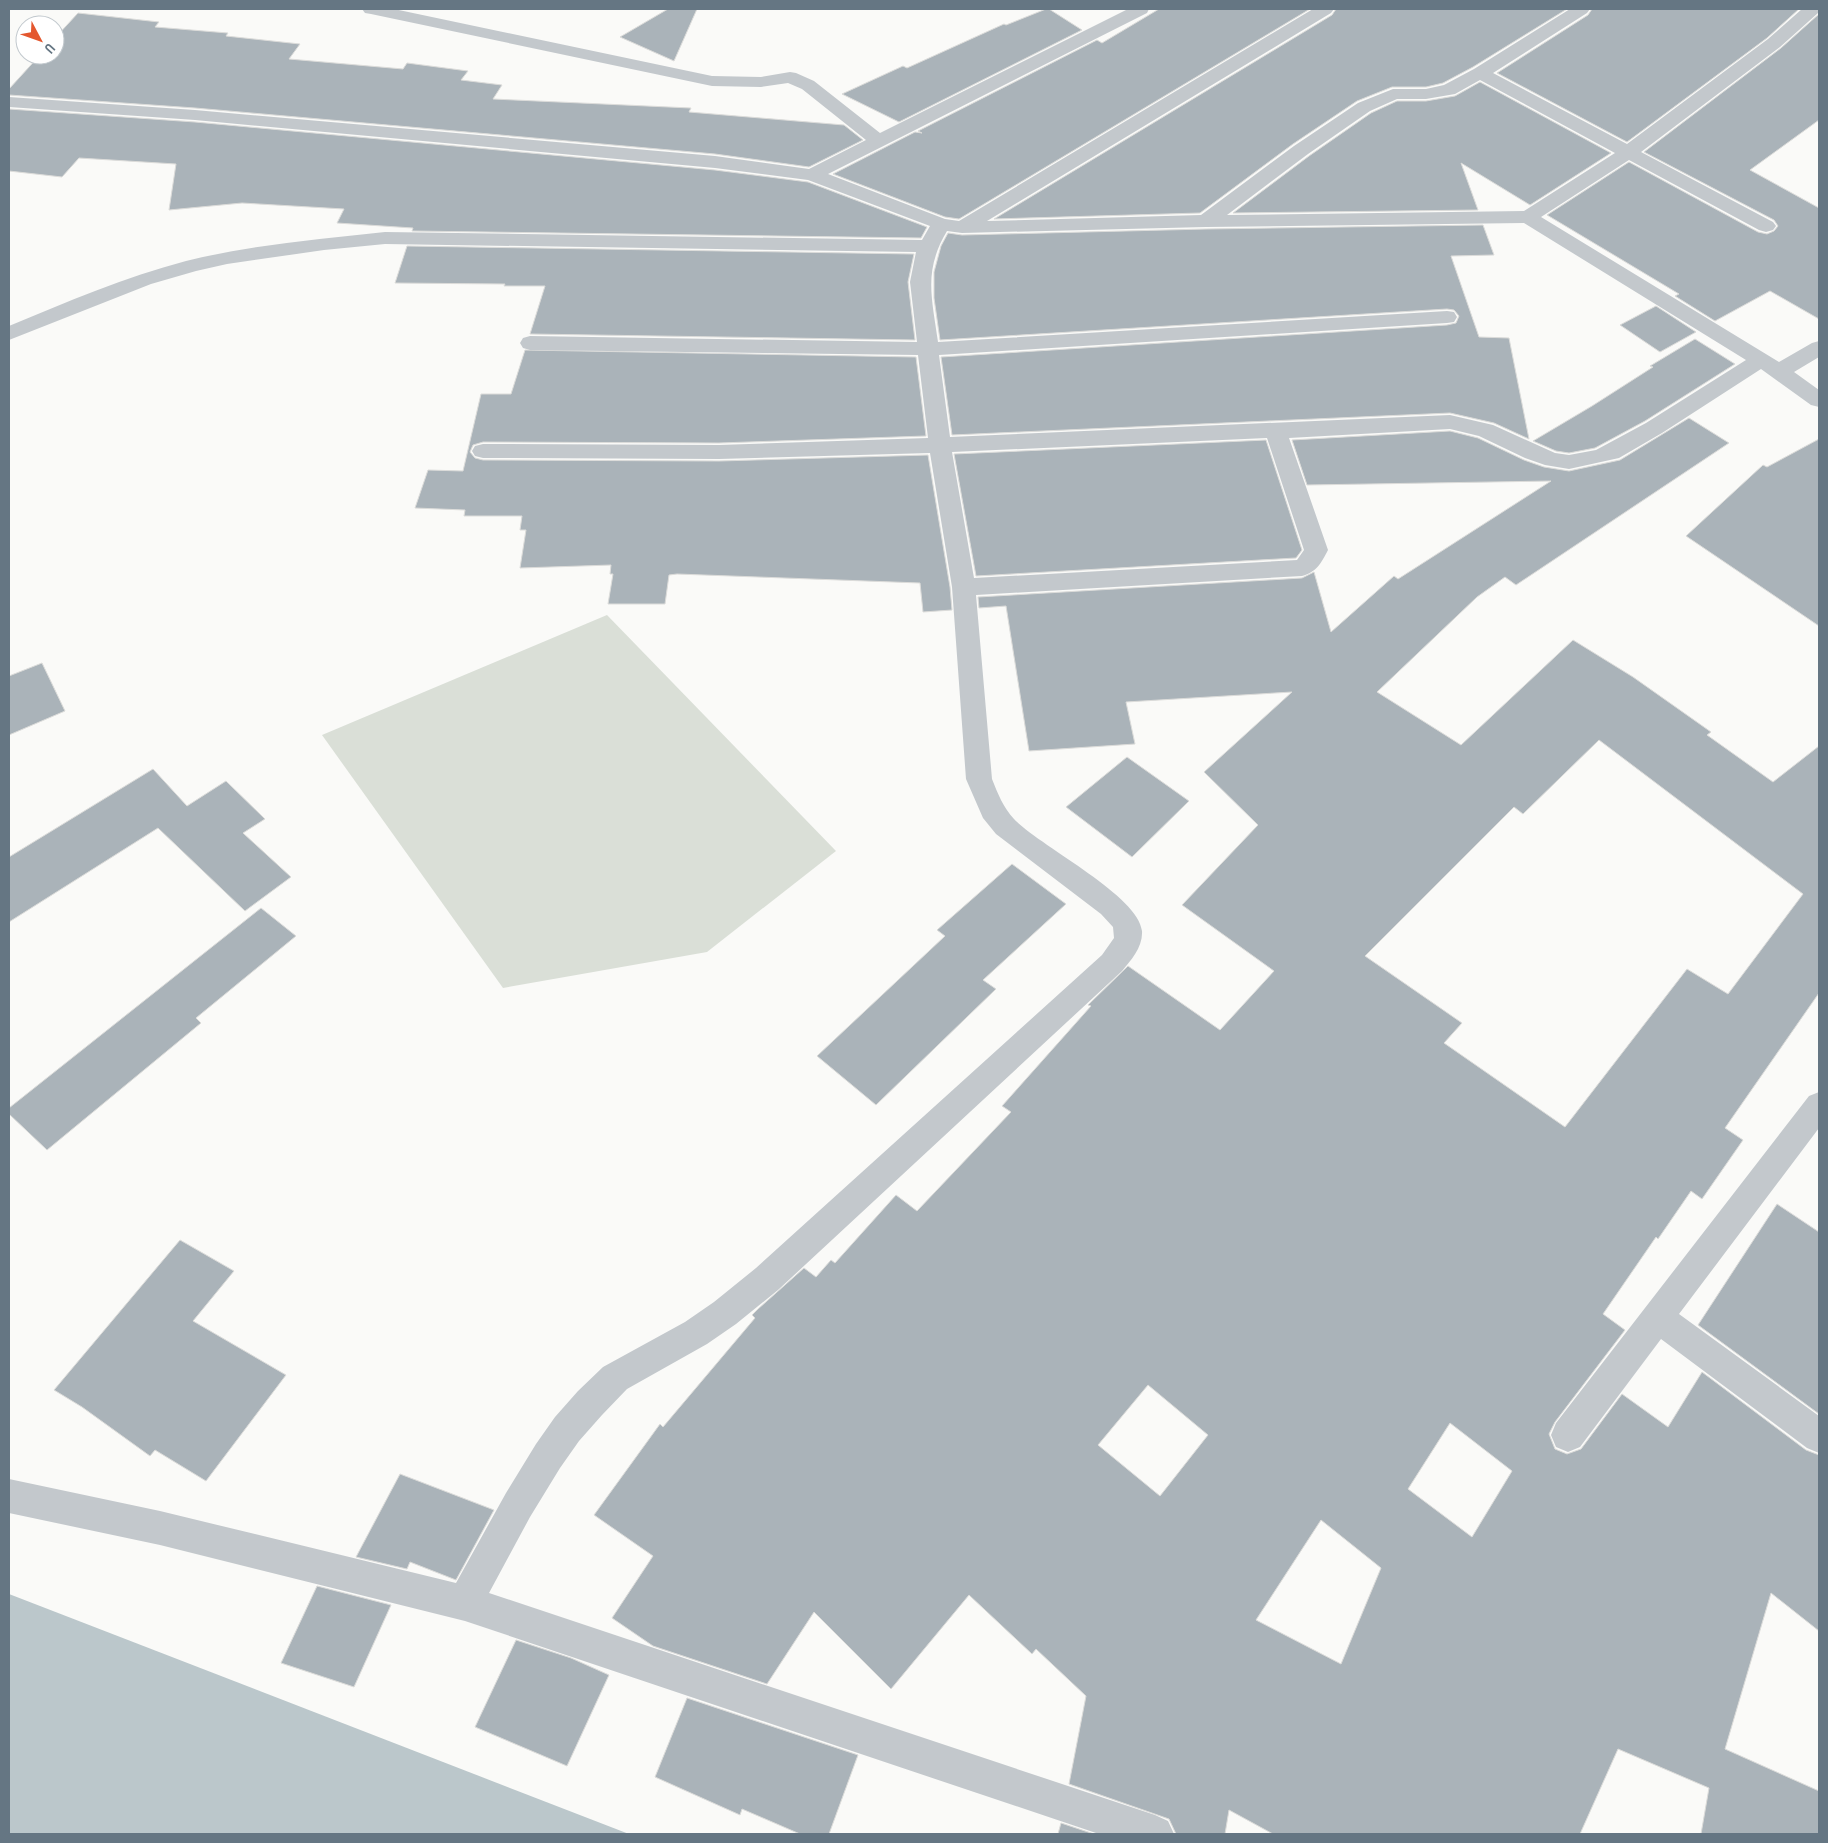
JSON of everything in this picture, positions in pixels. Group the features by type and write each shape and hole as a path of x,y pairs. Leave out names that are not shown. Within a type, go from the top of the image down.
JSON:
{"street":[{"path":"370,9 712,81 761,82 790,77 808,85 880,142"},
{"path":"812,175 1138,9"},
{"path":"466,1603 518,1505 548,1456 567,1429 615,1378 696,1333 725,1313 767,1279 1112,964 1124,949 1128,938 1128,929 1124,920 1111,906 1005,827 992,811 979,779 964,587 940,445 920,282 921,262 943,233 1325,9"},
{"path":"1206,221 1301,150 1364,107 1393,94 1426,94 1449,90 1480,73 1581,9"},
{"path":"9,334 144,280 191,266 226,258 324,244 385,238 943,233 1206,221 1528,217 1629,152 1774,43 1812,9"},
{"path":"1480,73 1766,226"},
{"path":"9,102 195,115 715,162 812,175 943,233"},
{"path":"1528,217 1770,366 1819,400"},
{"path":"530,343 928,349 1447,317"},
{"path":"483,451 719,452 1276,432 1450,422 1485,430 1519,448 1553,460 1570,462 1610,453 1770,366 1819,348"},
{"path":"964,587 1302,568 1309,562 1316,550 1276,432"},
{"path":"1568,1435 1819,1105"},
{"path":"1657,1317 1819,1436"},
{"path":"9,1496 160,1528 466,1603 1155,1834"}],"shaded area":[{"path":"607,615 836,851 707,952 503,988 322,735"},
{"path":"9,1594 629,1834 9,1834"}],"building":[{"path":"668,9 697,9 674,61 620,37"},
{"path":"1049,9 1082,30 899,122 842,94 903,66 907,68 1004,24 1006,25"},
{"path":"1159,9 1310,9 959,219 945,217 833,174 915,132 922,133 918,131 1097,40 1102,43"},
{"path":"1336,9 1567,9 1473,67 1443,83 1426,87 1392,87 1357,101 1293,144 1200,213 994,219 1332,15"},
{"path":"1592,9 1799,9 1767,38 1627,142 1497,73 1588,15"},
{"path":"78,13 159,22 155,27 228,33 226,36 300,44 289,59 403,69 407,63 468,71 461,80 502,85 493,99 691,108 689,112 844,125 863,140 809,167 715,154 195,108 9,95 9,89 31,65 65,65 65,27"},
{"path":"1819,14 1819,120 1750,170 1819,208 1819,319 1770,291 1715,321 1675,296 1679,294 1547,215 1629,162 1758,232 1767,234 1774,231 1778,226 1774,220 1644,152 1781,48"},
{"path":"1480,82 1611,153 1530,205 1461,163 1478,210 1233,213 1309,156 1371,113 1397,101 1426,101 1455,96"},
{"path":"9,109 195,122 715,170 808,182 927,227 921,238 412,231 413,228 337,223 344,209 242,203 169,210 176,164 79,158 62,177 9,171"},
{"path":"1483,225 1494,255 1451,256 1479,337 1509,338 1529,439 1494,423 1450,413 952,435 941,357 1447,325 1456,323 1459,316 1454,310 1447,309 940,340 934,298 934,272 941,246 948,233 962,235"},
{"path":"407,246 914,254 908,282 915,340 530,334 545,286 395,283"},
{"path":"1656,306 1696,332 1660,352 1620,325"},
{"path":"1695,339 1735,364 1645,421 1595,448 1569,453 1556,451 1533,441 1592,406 1653,367 1650,366"},
{"path":"525,350 916,357 926,436 719,443 483,442 473,445 470,452 475,458 483,460 719,461 928,455 950,587 952,610 923,612 920,583 677,574 669,575 665,604 608,604 613,574 610,574 611,565 520,568 526,530 520,530 522,516 464,516 465,510 415,508 428,470 463,471 481,394 511,394"},
{"path":"1689,418 1729,443 1516,585 1505,577 1477,597 1377,692 1461,745 1573,640 1633,677 1711,732 1707,735 1773,782 1819,746 1819,993 1725,1128 1743,1140 1702,1199 1691,1191 1658,1239 1656,1237 1603,1314 1625,1330 1555,1422 1549,1434 1555,1449 1567,1454 1581,1449 1622,1394 1668,1427 1702,1372 1806,1450 1819,1455 1819,1631 1771,1593 1725,1749 1819,1791 1819,1834 1701,1834 1709,1788 1618,1749 1580,1834 1273,1834 1229,1810 1225,1834 1176,1834 1169,1819 1069,1784 1086,1696 1036,1649 1032,1654 969,1595 891,1689 814,1612 767,1684 653,1646 612,1618 653,1556 594,1515 660,1424 663,1427 755,1318 752,1315 758,1309 804,1268 816,1277 831,1260 835,1263 896,1195 917,1211 1011,1112 1002,1106 1091,1006 1088,1005 1128,966 1220,1030 1274,971 1182,905 1258,825 1204,772 1292,692 1126,702 1135,744 1029,751 1006,606 979,608 978,597 1302,578 1314,572 1331,632 1394,576 1398,579 1551,481 1307,485 1292,440 1450,431 1478,438 1524,460 1544,467 1569,471 1620,460","holes":["1599,740 1803,894 1728,994 1687,969 1565,1127 1444,1043 1462,1023 1365,956 1514,807 1523,814","1148,1385 1208,1435 1160,1496 1098,1445","1450,1423 1512,1471 1472,1537 1408,1489","1321,1520 1381,1568 1341,1664 1256,1620"]},
{"path":"1819,439 1819,626 1686,536 1763,465 1767,467"},
{"path":"1266,440 1302,550 1296,558 976,576 954,454"},
{"path":"42,663 65,711 9,735 9,676"},
{"path":"1127,757 1189,801 1132,857 1066,807"},
{"path":"153,769 187,806 226,781 265,819 243,833 291,877 245,911 158,828 9,922 9,857"},
{"path":"1012,864 1066,904 983,980 996,989 876,1105 817,1056 945,936 937,930"},
{"path":"261,908 296,936 196,1018 201,1023 47,1150 9,1114 9,1108"},
{"path":"1777,1204 1819,1232 1819,1414 1698,1325"},
{"path":"180,1240 234,1271 193,1321 286,1375 206,1481 155,1450 150,1456 82,1407 54,1390"},
{"path":"400,1474 494,1510 456,1580 410,1562 407,1569 356,1557"},
{"path":"317,1586 391,1605 354,1687 281,1663"},
{"path":"516,1640 571,1658 609,1675 567,1766 475,1727"},
{"path":"687,1698 858,1755 829,1834 800,1834 742,1809 740,1815 655,1777"},
{"path":"1061,1823 1094,1834 1058,1834"}]}
